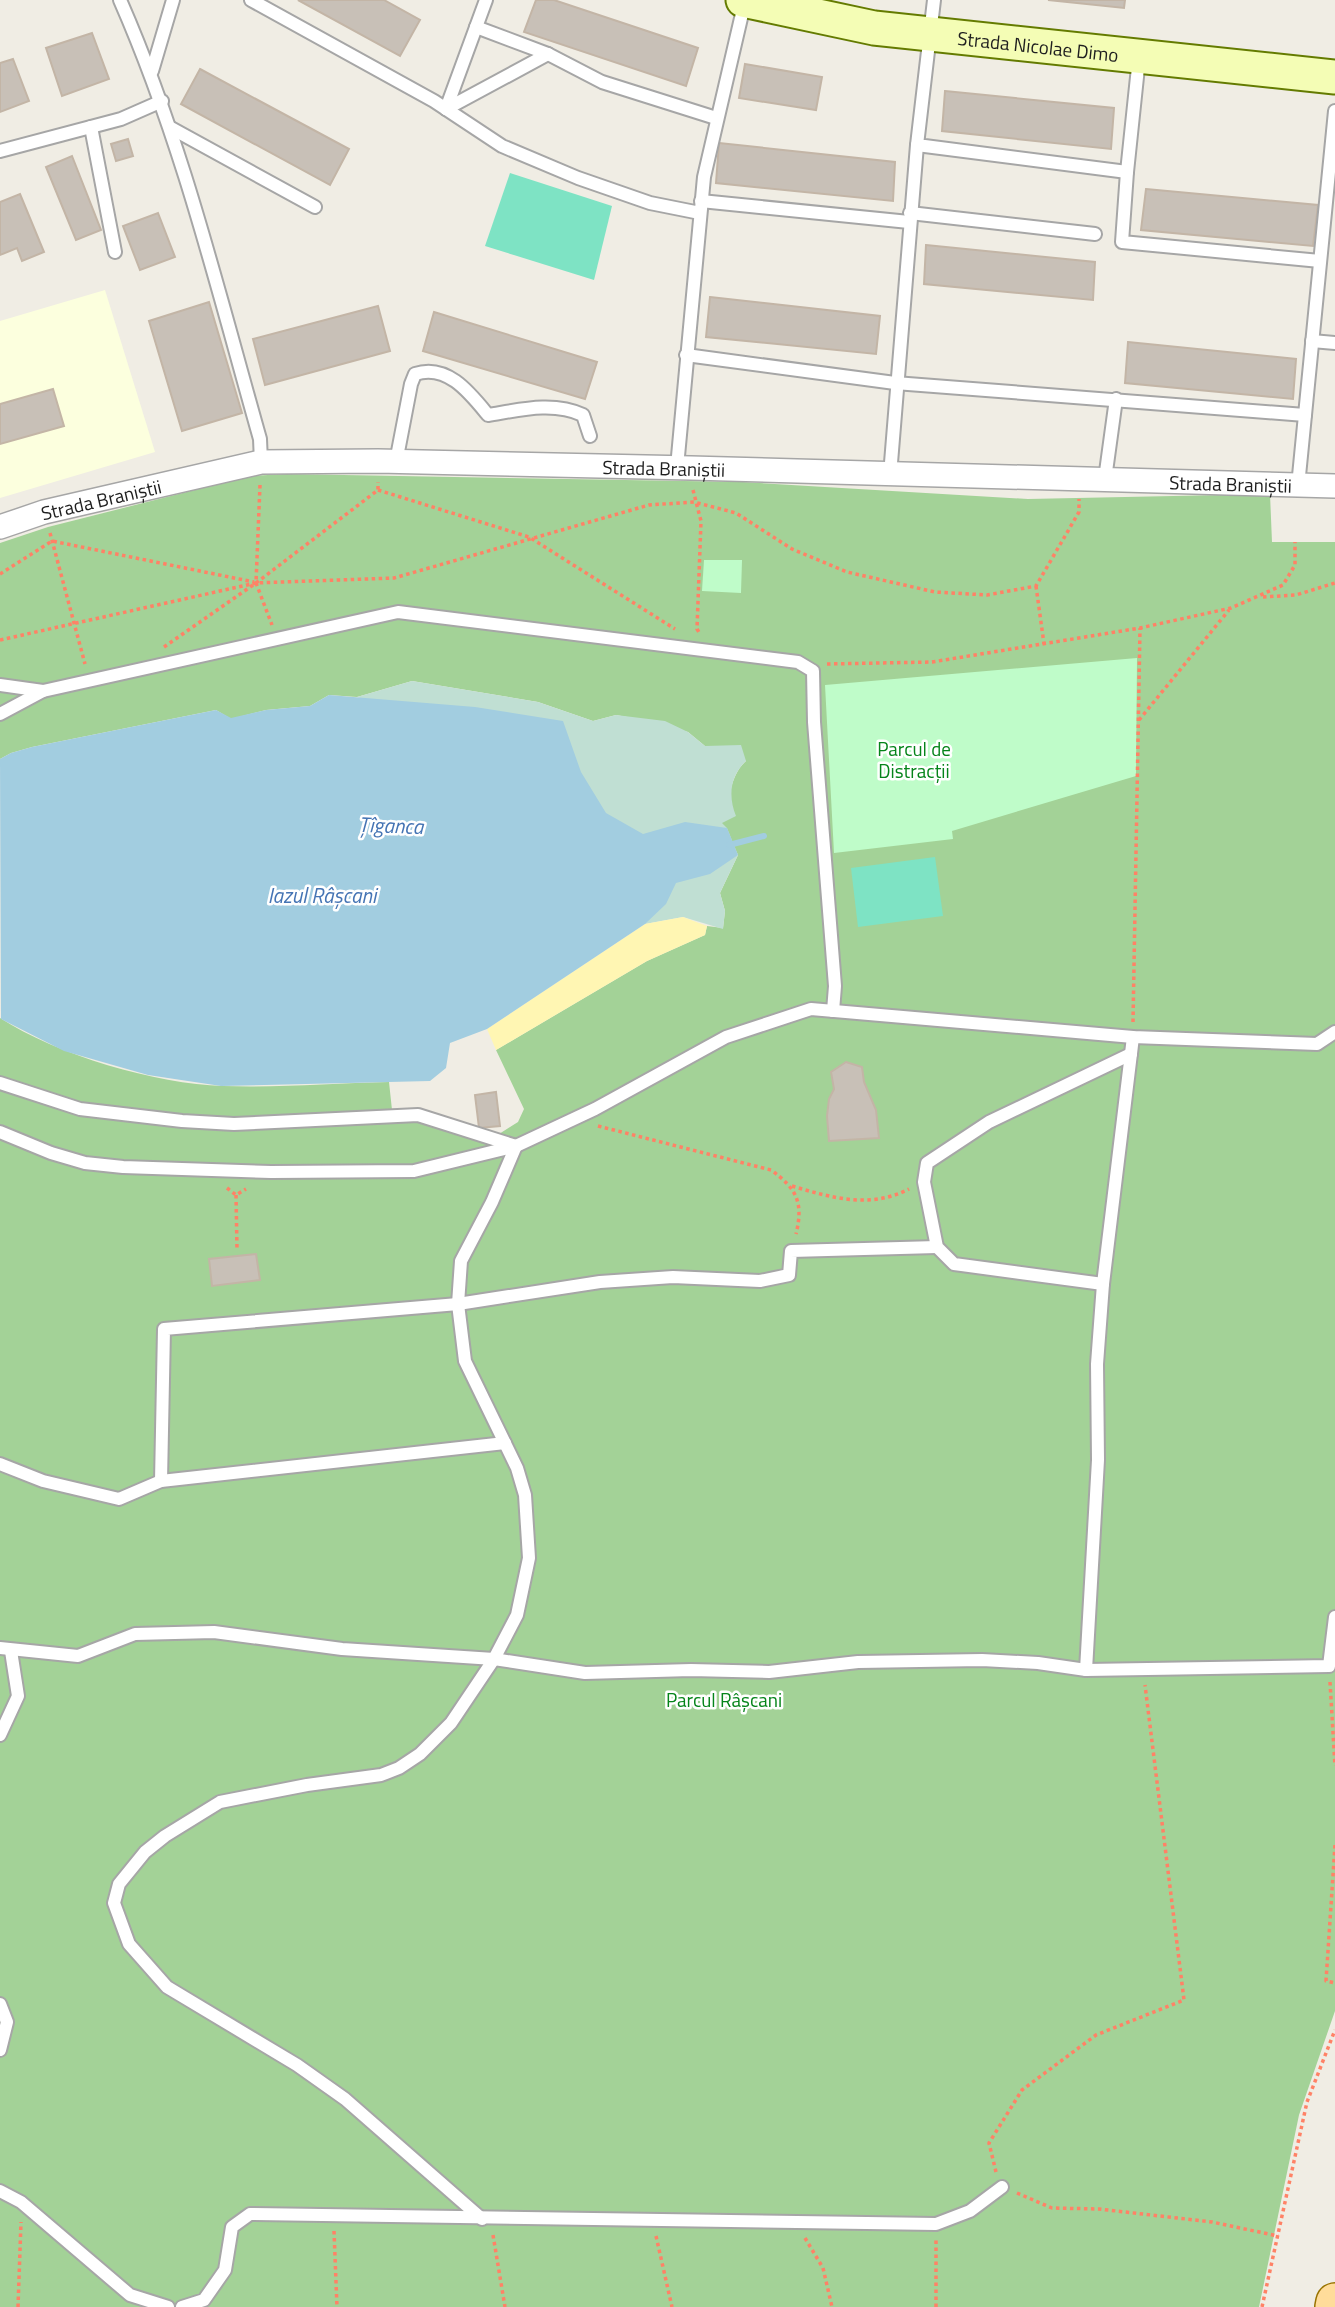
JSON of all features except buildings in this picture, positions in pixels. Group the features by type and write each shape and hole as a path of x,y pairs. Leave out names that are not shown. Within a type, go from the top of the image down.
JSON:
{"main road":[{"name":"Strada Nicolae Dimo","path":"744,0 827,20 929,36 1335,78"}],"street":[{"name":"Strada Braniștii","path":"0,527 44,512 261,462 684,468 1335,486"}],"lane":[{"path":"120,0 152,71 171,128 260,439 261,462"},
{"path":"152,71 173,0"},
{"path":"251,0 446,109 502,146 578,178 650,203 909,218 1095,234"},
{"path":"446,109 486,0"},
{"path":"684,468 686,355 701,207 716,118 744,0"},
{"path":"890,475 909,218 934,0"},
{"path":"476,27 548,54 602,82 716,118"},
{"path":"446,109 548,54"},
{"path":"1139,57 1122,242 1320,261"},
{"path":"0,151 121,119 162,101"},
{"path":"1298,486 1320,261 1331,197 1335,111"},
{"path":"92,127 115,251"},
{"path":"171,128 315,207"},
{"path":"917,145 1127,172"},
{"path":"1312,341 1335,343"},
{"path":"686,355 895,383 1305,415"},
{"path":"387,462 415,374 425,371 454,379 488,415 542,407 571,409 583,415 590,436"},
{"path":"1105,479 1116,399"},
{"path":"0,714 43,691 398,612 798,662 813,671 835,986 833,1011"},
{"path":"0,685 43,691"},
{"path":"0,1132 51,1153 85,1163 123,1167 271,1172 414,1171 516,1146 572,1120 726,1037 811,1009 1133,1037 1317,1044 1335,1032"},
{"path":"1086,1670 1098,1460 1097,1364 1103,1284 1133,1037"},
{"path":"1103,1284 954,1264 937,1247 924,1182 927,1163 936,1154 989,1122 1131,1054"},
{"path":"0,1083 80,1109 181,1121 234,1124 418,1115 516,1146"},
{"path":"482,2219 345,2099 297,2066 167,1987 129,1944 114,1903 119,1884 145,1852 165,1836 220,1802 307,1785 381,1775 399,1768 426,1748 451,1723 494,1659 517,1615 529,1558 525,1495 505,1443 465,1362 458,1304 461,1261 492,1202 516,1146"},
{"path":"161,1481 164,1329 458,1304 632,1279 673,1277 760,1281 789,1275 791,1251 937,1247"},
{"path":"0,1464 43,1481 119,1499 161,1481 505,1443"},
{"path":"0,1735 18,1696 6,1649 78,1656 135,1634 214,1632 342,1649 494,1659 585,1673 691,1670 769,1672 859,1662 982,1660 1038,1663 1086,1670 1329,1666 1335,1618"},
{"path":"0,2004 7,2022 0,2050"},
{"path":"182,2307 204,2300 225,2270 232,2227 250,2214 936,2224 970,2211 1002,2187"},
{"path":"0,2191 21,2202 130,2295 168,2307"}],"path":[{"path":"261,462 256,583 276,639"},
{"path":"159,650 256,583 378,490 387,462"},
{"path":"684,468 701,521 697,629 709,651"},
{"path":"378,490 530,537 709,651"},
{"path":"0,640 256,583 394,578 649,505 694,502 736,513 792,549 847,572 935,592 987,595 1036,586"},
{"path":"1044,644 1036,586 1079,512"},
{"path":"48,527 90,680"},
{"path":"0,574 52,541 256,583"},
{"path":"813,671 827,664 932,662 1140,628 1231,608 1261,597 1283,585 1292,576 1295,542"},
{"path":"1261,597 1297,595 1335,583"},
{"path":"1139,720 1231,608"},
{"path":"1133,1037 1140,628"},
{"path":"572,1120 771,1170 792,1186 831,1198 863,1201 892,1198 924,1182"},
{"path":"791,1251 799,1206 792,1186"},
{"path":"236,1195 237,1250"},
{"path":"1329,1666 1335,1766"},
{"path":"1143,1669 1184,2000 1096,2035 1021,2090 989,2143 1002,2187 1052,2208 1099,2209 1199,2221 1278,2236"},
{"path":"1335,1845 1326,1981 1335,1983"},
{"path":"1262,2307 1307,2102 1335,2030"},
{"path":"18,2307 21,2202"},
{"path":"333,2215 337,2307"},
{"path":"482,2219 492,2232 505,2307"},
{"path":"652,2220 672,2307"},
{"path":"794,2221 823,2268 832,2307"},
{"path":"936,2224 936,2307"}],"shaded area":[{"path":"105,290 155,452 0,498 0,321"},
{"path":"412,681 538,702 593,721 616,715 665,721 688,732 705,746 741,745 746,761 737,773 731,794 736,816 722,823 727,828 738,855 720,893 725,911 723,929 683,917 645,924 369,701 357,697"}],"green space":[{"path":"510,173 612,206 594,280 485,246"},
{"name":"Parcul Râșcani","path":"287,474 743,482 1028,499 1270,494 1272,542 1335,542 1335,2011 1299,2115 1259,2307 0,2307 0,1018 49,1044 78,1055 168,1080 223,1086 389,1082 392,1110 433,1114 499,1134 518,1122 524,1109 496,1050 647,961 705,935 707,926 723,928 725,911 720,893 738,855 721,823 736,774 746,761 722,747 705,746 688,732 638,719 616,715 593,721 538,702 412,681 357,697 329,695 310,706 266,710 231,719 216,710 32,747 0,759 0,543 48,527 250,476"},
{"path":"704,560 742,560 741,593 702,591"},
{"name":"Parcul de Distracții","path":"1137,658 1136,776 952,831 953,839 834,853 825,685"},
{"path":"935,857 943,916 858,927 851,868"}],"sand":[{"path":"683,917 707,926 705,935 647,961 496,1050 487,1029 645,924"}],"water":[{"name":"Iazul Râșcani","path":"329,695 475,707 563,721 581,772 606,813 643,834 685,822 727,828 738,855 710,874 676,883 666,904 645,924 487,1029 450,1043 446,1068 430,1081 221,1086 148,1075 64,1051 1,1019 0,759 32,747 216,710 231,718 266,710 310,706"}],"waterway":[{"name":"Țîganca","path":"729,845 764,836"}]}
